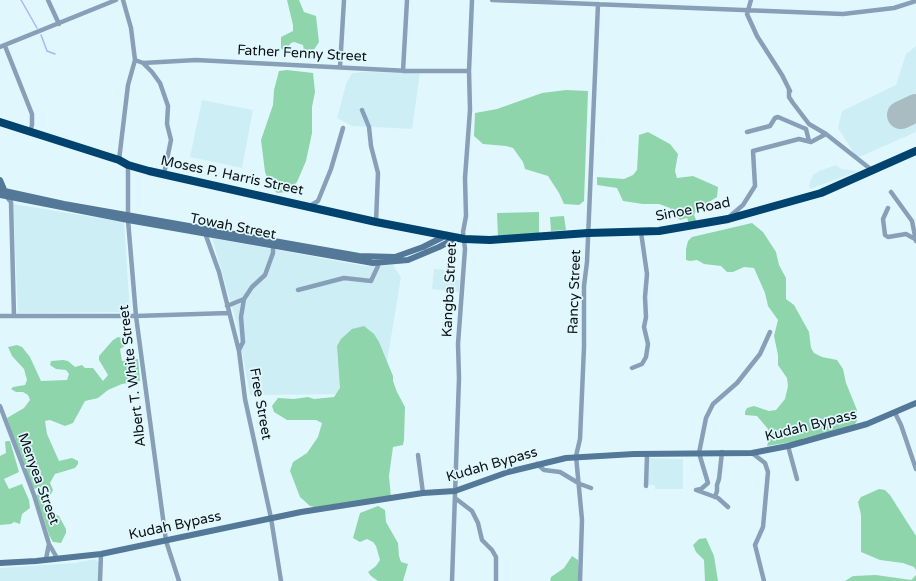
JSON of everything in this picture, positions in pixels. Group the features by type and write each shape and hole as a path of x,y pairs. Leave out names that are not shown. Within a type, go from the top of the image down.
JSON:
{"highway":[{"name":"Moses P. Harris Street","path":"0,122 119,160 128,166 376,222 461,238"},
{"name":"Sinoe Road","path":"461,238 511,240 588,233 641,232 676,229 728,218 821,192 873,171 916,151"}],"street":[{"path":"48,0 59,24"},
{"path":"30,132 32,125 32,114 2,46 116,0"},
{"path":"119,160 128,85 135,60 131,28 122,0"},
{"path":"340,67 344,0"},
{"path":"403,71 407,0"},
{"name":"Kangba Street","path":"453,580 459,378 458,344 463,299 465,249 461,238 466,216 465,178 470,110 469,71 472,0"},
{"path":"492,0 843,14 901,7 916,1"},
{"path":"751,0 747,14 757,36 782,74 790,91 789,97 798,113 809,124 826,134 873,171"},
{"path":"901,7 903,0"},
{"name":"Rancy Street","path":"580,581 582,520 580,484 576,456 580,439 585,306 584,286 588,233 598,4"},
{"name":"Father Fenny Street","path":"135,60 143,63 196,60 403,71 469,71"},
{"path":"143,63 160,83 168,106 167,124 171,140 164,174"},
{"path":"362,110 369,127 371,146 378,173 376,222"},
{"path":"748,132 770,126 775,118 778,117 806,129 809,142"},
{"path":"310,206 318,201 343,128"},
{"path":"728,218 743,205 755,186 753,152 799,139 809,142 826,134"},
{"name":"Albert T. White Street","path":"128,166 127,217 136,316 166,542 179,581"},
{"path":"0,180 3,192 11,202 14,316"},
{"name":"Towah Street","path":"3,192 24,200 373,257 396,257 407,254 447,235"},
{"path":"891,192 912,221 916,240"},
{"path":"888,208 883,219 885,234 888,237 906,234 916,240"},
{"name":"Towah Street","path":"127,217 273,247 355,261 386,263 408,260 461,238"},
{"path":"632,368 642,364 646,357 648,344 644,327 646,317 645,297 647,274 641,232"},
{"name":"Free Street","path":"205,233 219,272 239,350 245,399 271,518 281,581"},
{"path":"239,350 242,342 240,317 244,299 252,287 265,275 273,252 273,247"},
{"path":"298,290 344,278 371,281 378,266"},
{"path":"227,306 244,299"},
{"path":"0,316 136,316 229,313"},
{"path":"728,507 715,497 696,490 702,489 708,483 699,453 706,418 713,404 742,378 760,354 770,332"},
{"name":"Kudah Bypass","path":"0,563 36,561 101,554 166,542 271,518 423,493 455,491 537,464 576,456 722,452 752,453 788,446 867,424 916,403"},
{"name":"Menyea Street","path":"0,406 34,495 49,544 57,558"},
{"path":"895,413 901,425 916,468"},
{"path":"788,446 797,479"},
{"path":"715,497 722,452"},
{"path":"752,453 765,463 768,472 762,527 755,545 764,581"},
{"path":"418,455 423,493"},
{"path":"646,486 647,455"},
{"path":"537,464 544,470 560,472 580,484 591,488"},
{"path":"455,498 472,512 478,523 482,540 492,550 496,557 496,581"},
{"path":"36,561 46,559 49,544"},
{"path":"100,581 101,554"}],"shaded area":[{"path":"916,46 916,132 857,158 838,128 842,111 896,85 906,54"},
{"path":"352,73 420,73 412,129 352,126 337,118 346,84"},
{"path":"202,100 253,110 242,168 190,157"},
{"path":"836,165 841,169 859,171 810,189 809,185 813,175 819,171"},
{"path":"13,204 124,222 130,312 18,313"},
{"path":"212,238 365,266 393,265 401,277 385,374 384,394 250,395 237,324"},
{"path":"434,269 448,270 447,279 460,280 459,292 432,289"},
{"path":"647,458 683,459 683,489 655,489 655,485 647,485"},
{"path":"94,559 100,563 98,581 0,581 0,568 75,563"}],"green space":[{"path":"287,0 299,0 304,12 316,16 319,42 308,59 305,56 303,45 294,42 291,43 284,52 281,48 281,37 293,31"},
{"path":"287,70 313,73 315,92 312,107 312,133 306,161 297,182 287,192 277,193 270,185 265,172 261,140 273,105 274,90 279,71"},
{"path":"566,90 588,91 584,201 579,205 564,204 548,176 525,169 523,162 513,148 483,144 474,136 475,113 497,109 542,93"},
{"path":"648,132 670,144 678,154 675,171 677,178 693,176 718,187 717,197 696,210 694,215 698,225 690,226 687,218 680,220 674,215 670,208 659,204 643,204 623,201 617,188 597,185 597,177 624,179 633,175 637,170 639,135"},
{"path":"539,212 539,236 498,237 497,213"},
{"path":"564,216 566,230 551,231 550,217"},
{"path":"752,223 763,232 776,252 779,265 786,278 786,299 794,305 809,332 811,348 814,353 822,357 837,360 843,369 846,383 857,410 857,421 853,427 804,438 798,441 767,446 770,435 768,429 757,416 745,415 747,408 754,406 769,411 776,410 785,399 788,386 787,378 778,365 778,355 774,336 778,320 768,306 765,293 754,268 744,267 733,272 727,272 721,266 704,264 697,260 686,260 686,249 688,241 692,237"},
{"path":"364,326 374,334 379,342 393,376 393,381 397,392 405,407 403,445 393,447 389,476 391,498 318,508 310,506 300,497 290,471 293,462 307,453 318,437 322,423 316,420 287,420 274,412 272,406 278,398 294,399 308,397 314,399 334,397 340,388 337,346 341,339 352,329"},
{"path":"118,337 128,339 128,344 120,349 122,361 138,359 140,381 122,384 108,390 98,398 85,401 73,423 65,426 50,420 45,421 47,434 59,461 72,458 78,461 75,468 55,474 50,483 53,490 48,500 52,512 59,516 66,529 66,533 61,543 53,542 49,535 36,495 43,493 40,487 34,489 26,472 7,418 24,408 30,400 28,395 23,392 16,392 11,389 13,387 25,385 27,380 24,369 12,356 8,347 17,345 22,347 30,357 41,381 67,380 69,374 66,370 56,369 50,365 51,361 63,360 68,361 75,367 82,365 85,368 93,368 103,381 108,375 99,360 99,356 113,340"},
{"path":"10,441 19,472 4,479 9,489 22,484 29,500 30,508 22,514 20,524 14,522 11,524 0,525 0,456 6,453 5,442"},
{"path":"879,489 885,490 890,495 916,536 916,570 914,567 903,563 880,560 861,552 861,515 858,502 861,497"},
{"path":"378,506 385,510 386,522 398,543 401,562 408,564 403,581 378,581 371,576 368,572 376,566 380,560 376,546 373,542 367,539 360,542 353,538 360,513"},
{"path":"706,538 714,556 718,581 705,581 704,560 696,552 693,545 699,539"},
{"path":"572,556 578,560 579,581 550,581 551,577 564,568"},
{"path":"876,575 911,580 916,575 916,581 845,581 853,576"}],"waterway":[{"path":"21,0 37,28"},
{"path":"41,35 47,51 55,54"}],"runway":[{"path":"901,115 916,108"}]}
